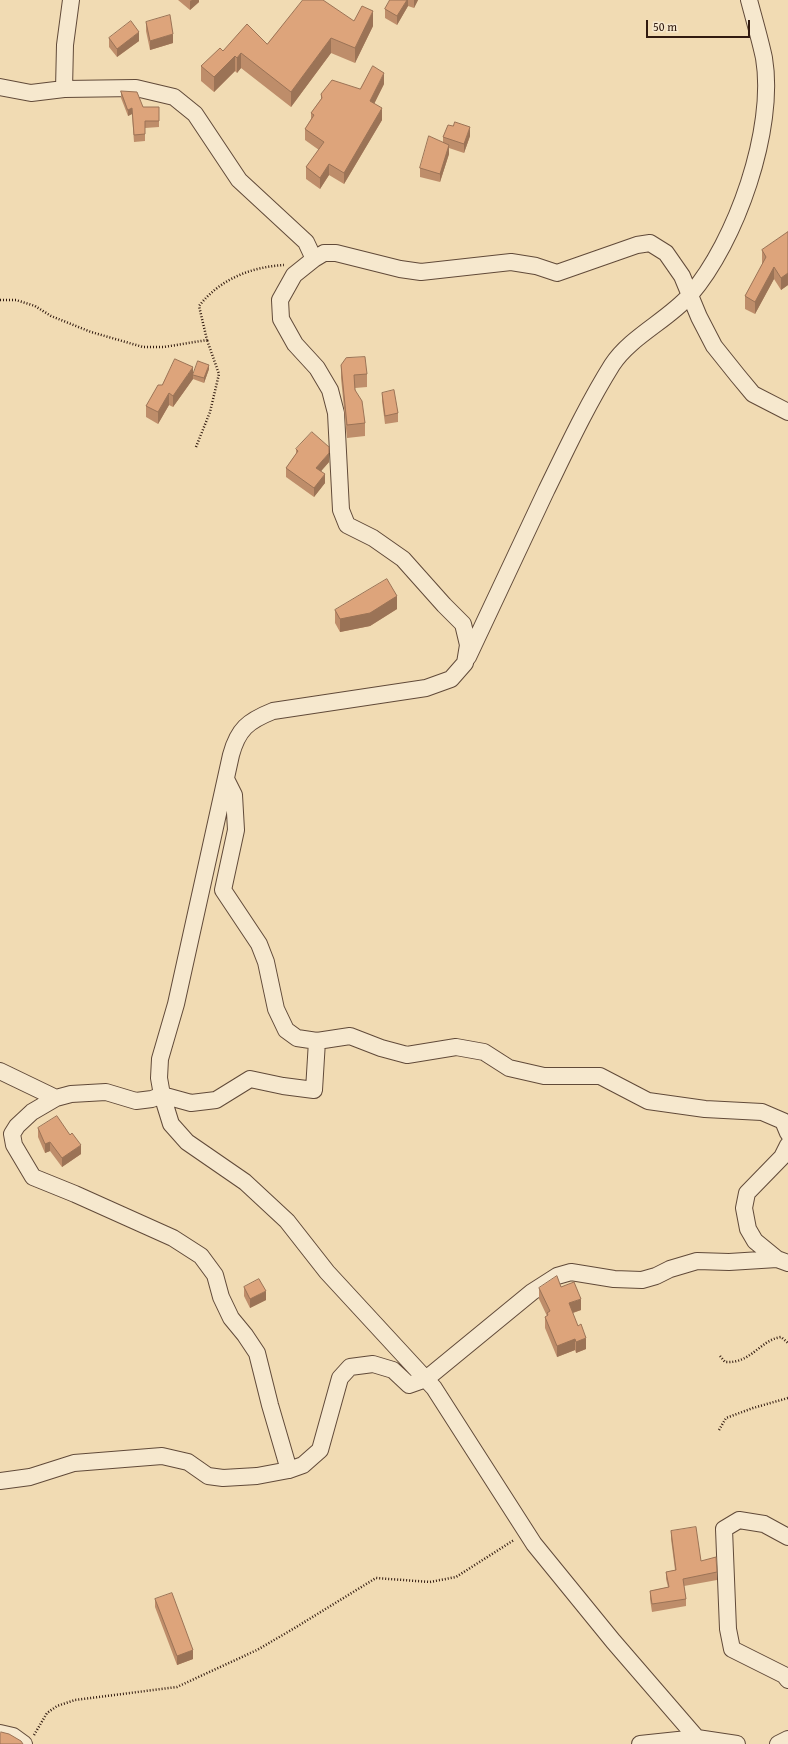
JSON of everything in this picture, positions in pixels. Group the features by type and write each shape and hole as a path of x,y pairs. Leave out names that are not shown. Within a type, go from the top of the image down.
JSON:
{"street":[{"path":"64,89 65,45 71,0"},
{"path":"699,1741 613,1641 534,1544 434,1388 327,1272 286,1221 245,1182 183,1137 171,1124 162,1095 159,1078 160,1059 176,1004 234,742 242,729 254,718 273,711 426,688 451,679 465,663 546,492 603,380 617,357 689,296 716,259 742,201 756,161 765,113 764,59 749,0"},
{"path":"0,87 31,93 64,89 136,88 174,97 195,114 240,180 306,242 310,262"},
{"path":"465,663 468,645 463,624 444,606 403,559 373,538 347,525 340,510 336,413 330,390 317,368 295,344 281,318 280,300 294,275 310,262 324,253 336,253 400,269 421,272 511,262 536,266 557,273 637,245 650,243 666,253 682,276 689,296 714,346 738,376 753,394 788,412"},
{"path":"226,779 234,795 236,830 222,890 259,944 266,962 276,1009 286,1030 297,1038 317,1042 350,1036 380,1048 407,1054 456,1047 484,1052 509,1068 544,1076 600,1076 648,1101 705,1109 762,1112 783,1121 788,1133"},
{"path":"289,1470 270,1405 258,1353 231,1318 221,1297 215,1276 201,1256 173,1238 33,1177 21,1160 14,1145 12,1134 17,1126 32,1112 56,1098 71,1094 106,1092 136,1101 152,1099 162,1095 191,1103 216,1100 250,1079 283,1086 314,1090 317,1042"},
{"path":"0,1071 56,1098"},
{"path":"782,1261 755,1242 748,1229 744,1208 747,1193 782,1157 788,1145"},
{"path":"0,1481 30,1477 74,1463 162,1456 188,1462 208,1476 223,1478 257,1476 289,1470 303,1465 320,1450 340,1378 350,1367 373,1364 380,1366 393,1370 409,1385 426,1380 532,1292 557,1276 572,1272 614,1279 642,1280 656,1276 670,1269 697,1261 782,1261"},
{"path":"788,1536 764,1524 739,1520 724,1529 728,1629 732,1649 784,1675 788,1680"},
{"path":"0,1733 28,1741"},
{"path":"778,1744 788,1739"},
{"path":"640,1744 699,1741 737,1744"}],"path":[{"path":"196,446 210,412 219,374 207,340 199,306 207,295 240,273 262,268 310,262"},
{"path":"0,300 16,300 35,306 51,316 91,332 143,347 164,346 207,340"},
{"path":"720,1356 725,1362 730,1363 743,1359 759,1350 772,1338 781,1337 788,1343"},
{"path":"719,1430 726,1418 753,1408 788,1398"},
{"path":"28,1741 46,1713 57,1706 75,1700 177,1687 257,1650 376,1578 430,1582 456,1577 505,1547 526,1531"}],"building":[{"path":"303,0 323,0 354,21 362,6 373,11 355,48 331,38 291,92 241,53 237,58 235,56 214,77 201,66 220,48 223,51 247,24 267,44"},
{"path":"390,0 407,0 397,16 385,9"},
{"path":"170,15 173,34 150,41 146,22"},
{"path":"131,21 139,32 117,49 109,38"},
{"path":"373,66 384,73 370,101 382,108 344,173 329,164 320,178 306,167 324,142 305,129 314,115 311,113 322,98 321,94 332,80 360,89"},
{"path":"121,91 137,92 143,107 159,107 159,121 145,121 145,134 134,135 132,108 128,110"},
{"path":"455,122 470,127 464,144 443,137 448,125 453,126"},
{"path":"429,136 449,145 440,174 420,168"},
{"path":"788,232 788,273 781,278 774,267 755,302 745,296 766,257 762,250"},
{"path":"365,357 367,374 354,375 355,390 362,401 365,423 347,425 341,365 346,358"},
{"path":"175,359 193,367 173,396 169,393 158,412 146,406 158,385 162,385"},
{"path":"198,361 209,365 204,378 193,375"},
{"path":"394,390 398,413 385,416 382,393"},
{"path":"312,432 329,447 329,453 316,468 325,474 314,488 286,468 298,451 296,449"},
{"path":"387,579 397,596 370,613 340,619 335,610"},
{"path":"57,1116 70,1135 72,1133 81,1145 62,1158 50,1142 45,1144 38,1128"},
{"path":"557,1276 561,1287 574,1282 581,1299 569,1303 578,1326 581,1324 586,1338 576,1342 575,1339 557,1346 545,1317 550,1311 539,1288"},
{"path":"259,1279 266,1291 250,1299 244,1287"},
{"path":"696,1527 701,1561 716,1557 717,1572 683,1579 686,1599 652,1604 650,1591 669,1587 666,1572 676,1570 671,1531"},
{"path":"172,1593 193,1650 177,1656 155,1599"},
{"path":"1,1732 9,1734 21,1741 23,1744 0,1744"}]}
